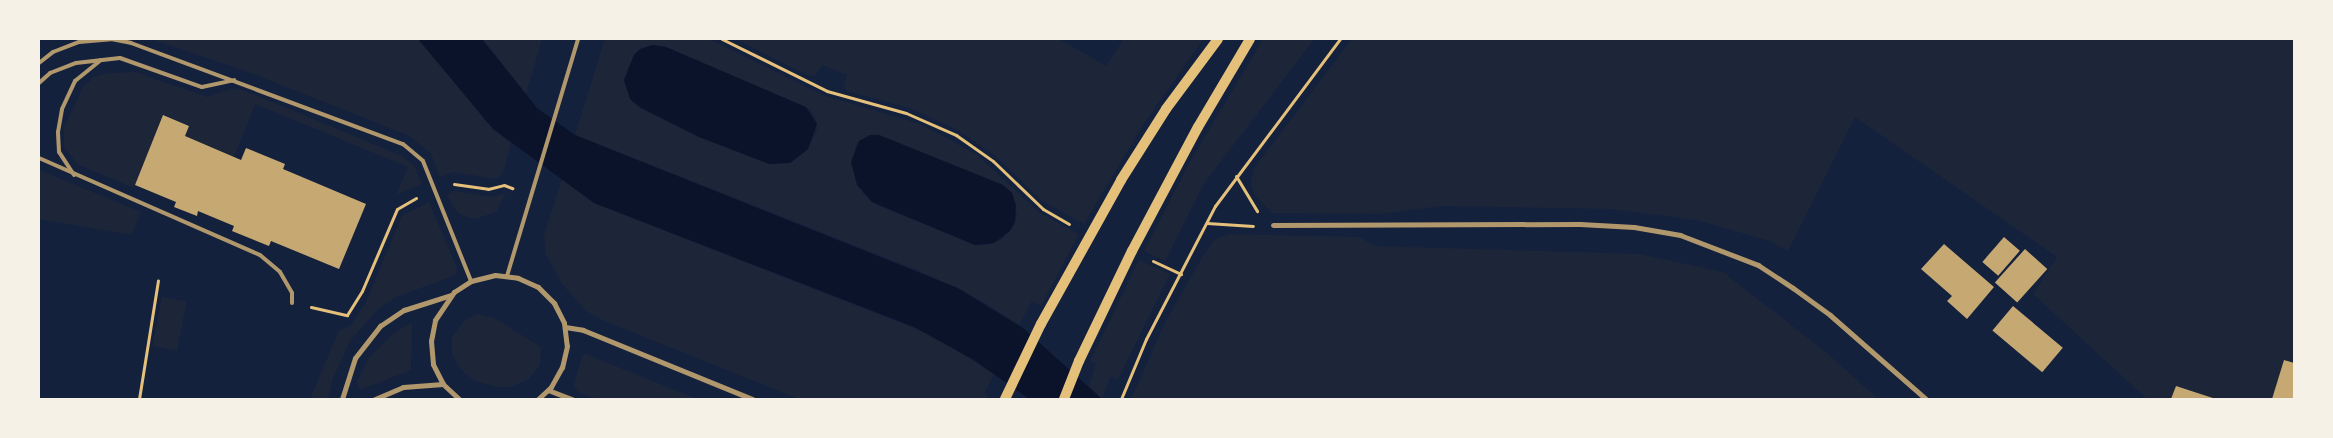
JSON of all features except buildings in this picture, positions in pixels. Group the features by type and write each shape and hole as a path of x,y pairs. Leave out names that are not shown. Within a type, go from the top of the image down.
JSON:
{"main road":[{"path":"1005,398 1041,324 1137,154 1218,39"},
{"path":"1064,399 1079,361 1181,157 1250,39"}],"street":[{"path":"1273,225 1580,224 1634,226 1680,235 1758,265 1793,288 1830,314 1926,399"},
{"path":"459,399 444,384 433,364 430,341 440,309 451,295 471,281 507,276 528,282 547,295 565,327 566,357 558,378 538,399"},
{"path":"342,399 355,358 380,326 404,310 451,295"},
{"path":"565,327 583,330 752,399"},
{"path":"375,399 403,387 444,384"},
{"path":"548,390 572,399"}],"lane":[{"path":"39,63 53,52 79,42 110,39 131,43 403,144 423,161 471,281"},
{"path":"507,276 578,39"},
{"path":"39,82 62,68 120,58 202,87 234,80"},
{"path":"74,176 59,152 58,132 62,109 75,81 101,60"},
{"path":"39,158 74,176 260,255 283,277 292,293 292,303"}],"path":[{"path":"722,39 827,92 906,113 956,135 983,153 1044,209 1071,225"},
{"path":"1121,399 1146,339 1207,223 1236,176 1340,39"},
{"path":"1236,176 1252,206 1273,225"},
{"path":"292,303 347,315 362,291 397,209 434,191 460,183 491,189 504,185 531,194"},
{"path":"1207,223 1273,225"},
{"path":"139,399 158,281"}],"shaded area":[{"path":"151,39 418,39 467,94 484,120 511,143 503,173 497,179 453,172 440,177 431,154 410,136 243,70"},
{"path":"418,39 482,39 537,108 575,135 958,288 1023,328 1102,399 1029,399 974,360 914,327 594,203 493,129"},
{"path":"482,39 542,39 526,94 503,64"},
{"path":"605,39 709,39 825,96 920,124 976,154 1040,213 1079,234 1041,306 1032,301 1019,325 985,303 917,270 575,135","holes":["653,45 666,47 809,109 816,118 817,131 808,149 793,161 772,164 699,137 632,102 624,80 634,55 640,49","870,135 879,135 1003,185 1017,214 1015,222 1002,239 988,245 975,245 879,206 863,193 852,167 856,145"]},
{"path":"736,39 1059,39 1106,66 1124,39 1203,39 1141,128 1084,224 1041,200 997,157 958,130 910,108 847,91 844,85 847,75 822,65 816,75 809,76"},
{"path":"1263,39 1314,39 1203,185 1165,261 1144,251 1190,162"},
{"path":"1352,39 2294,39 2294,399 2217,399 2179,387 2174,399 2147,399 2033,294 2057,257 1855,117 1788,251 1770,241 1697,220 1610,209 1441,206 1380,214 1272,213 1254,194 1251,182 1254,168"},
{"path":"653,45 666,47 806,107 817,124 808,149 790,163 769,164 699,137 641,108 630,99 624,80 634,55 640,49"},
{"path":"135,72 207,97 231,89 243,90 402,156 415,167 422,184 396,195 408,167 255,104 234,157 185,137 189,125 164,115 134,188 77,164 64,147 64,128 83,87 94,77 107,73"},
{"path":"870,135 879,135 1003,185 1012,193 1016,205 1015,222 1010,231 994,243 975,245 872,202 857,185 851,162 859,141"},
{"path":"39,170 141,212 131,235 39,219"},
{"path":"562,179 594,203 934,336 994,374 984,394 988,396 987,399 799,399 600,319 586,311 562,284 546,255 544,235"},
{"path":"454,191 492,197 506,193 496,212 474,219 460,214 453,207 447,195"},
{"path":"429,202 457,268 456,275 396,297 378,309 350,341 333,378 328,399 310,399 339,330 350,326 365,304 402,216"},
{"path":"1229,234 1360,237 1375,246 1639,254 1723,272 1827,353 1878,399 1131,399 1165,323 1201,259 1214,240"},
{"path":"1139,260 1170,274 1118,379 1110,377 1102,399 1089,386 1096,363 1090,361"},
{"path":"162,297 187,302 177,351 152,346"},
{"path":"478,314 494,318 541,347 540,365 529,379 510,387 496,387 475,381 460,369 452,353 452,337 465,320"},
{"path":"412,323 411,370 360,390 357,382 369,358 395,332"},
{"path":"586,354 697,399 597,399 578,392 574,386 582,356"}]}
